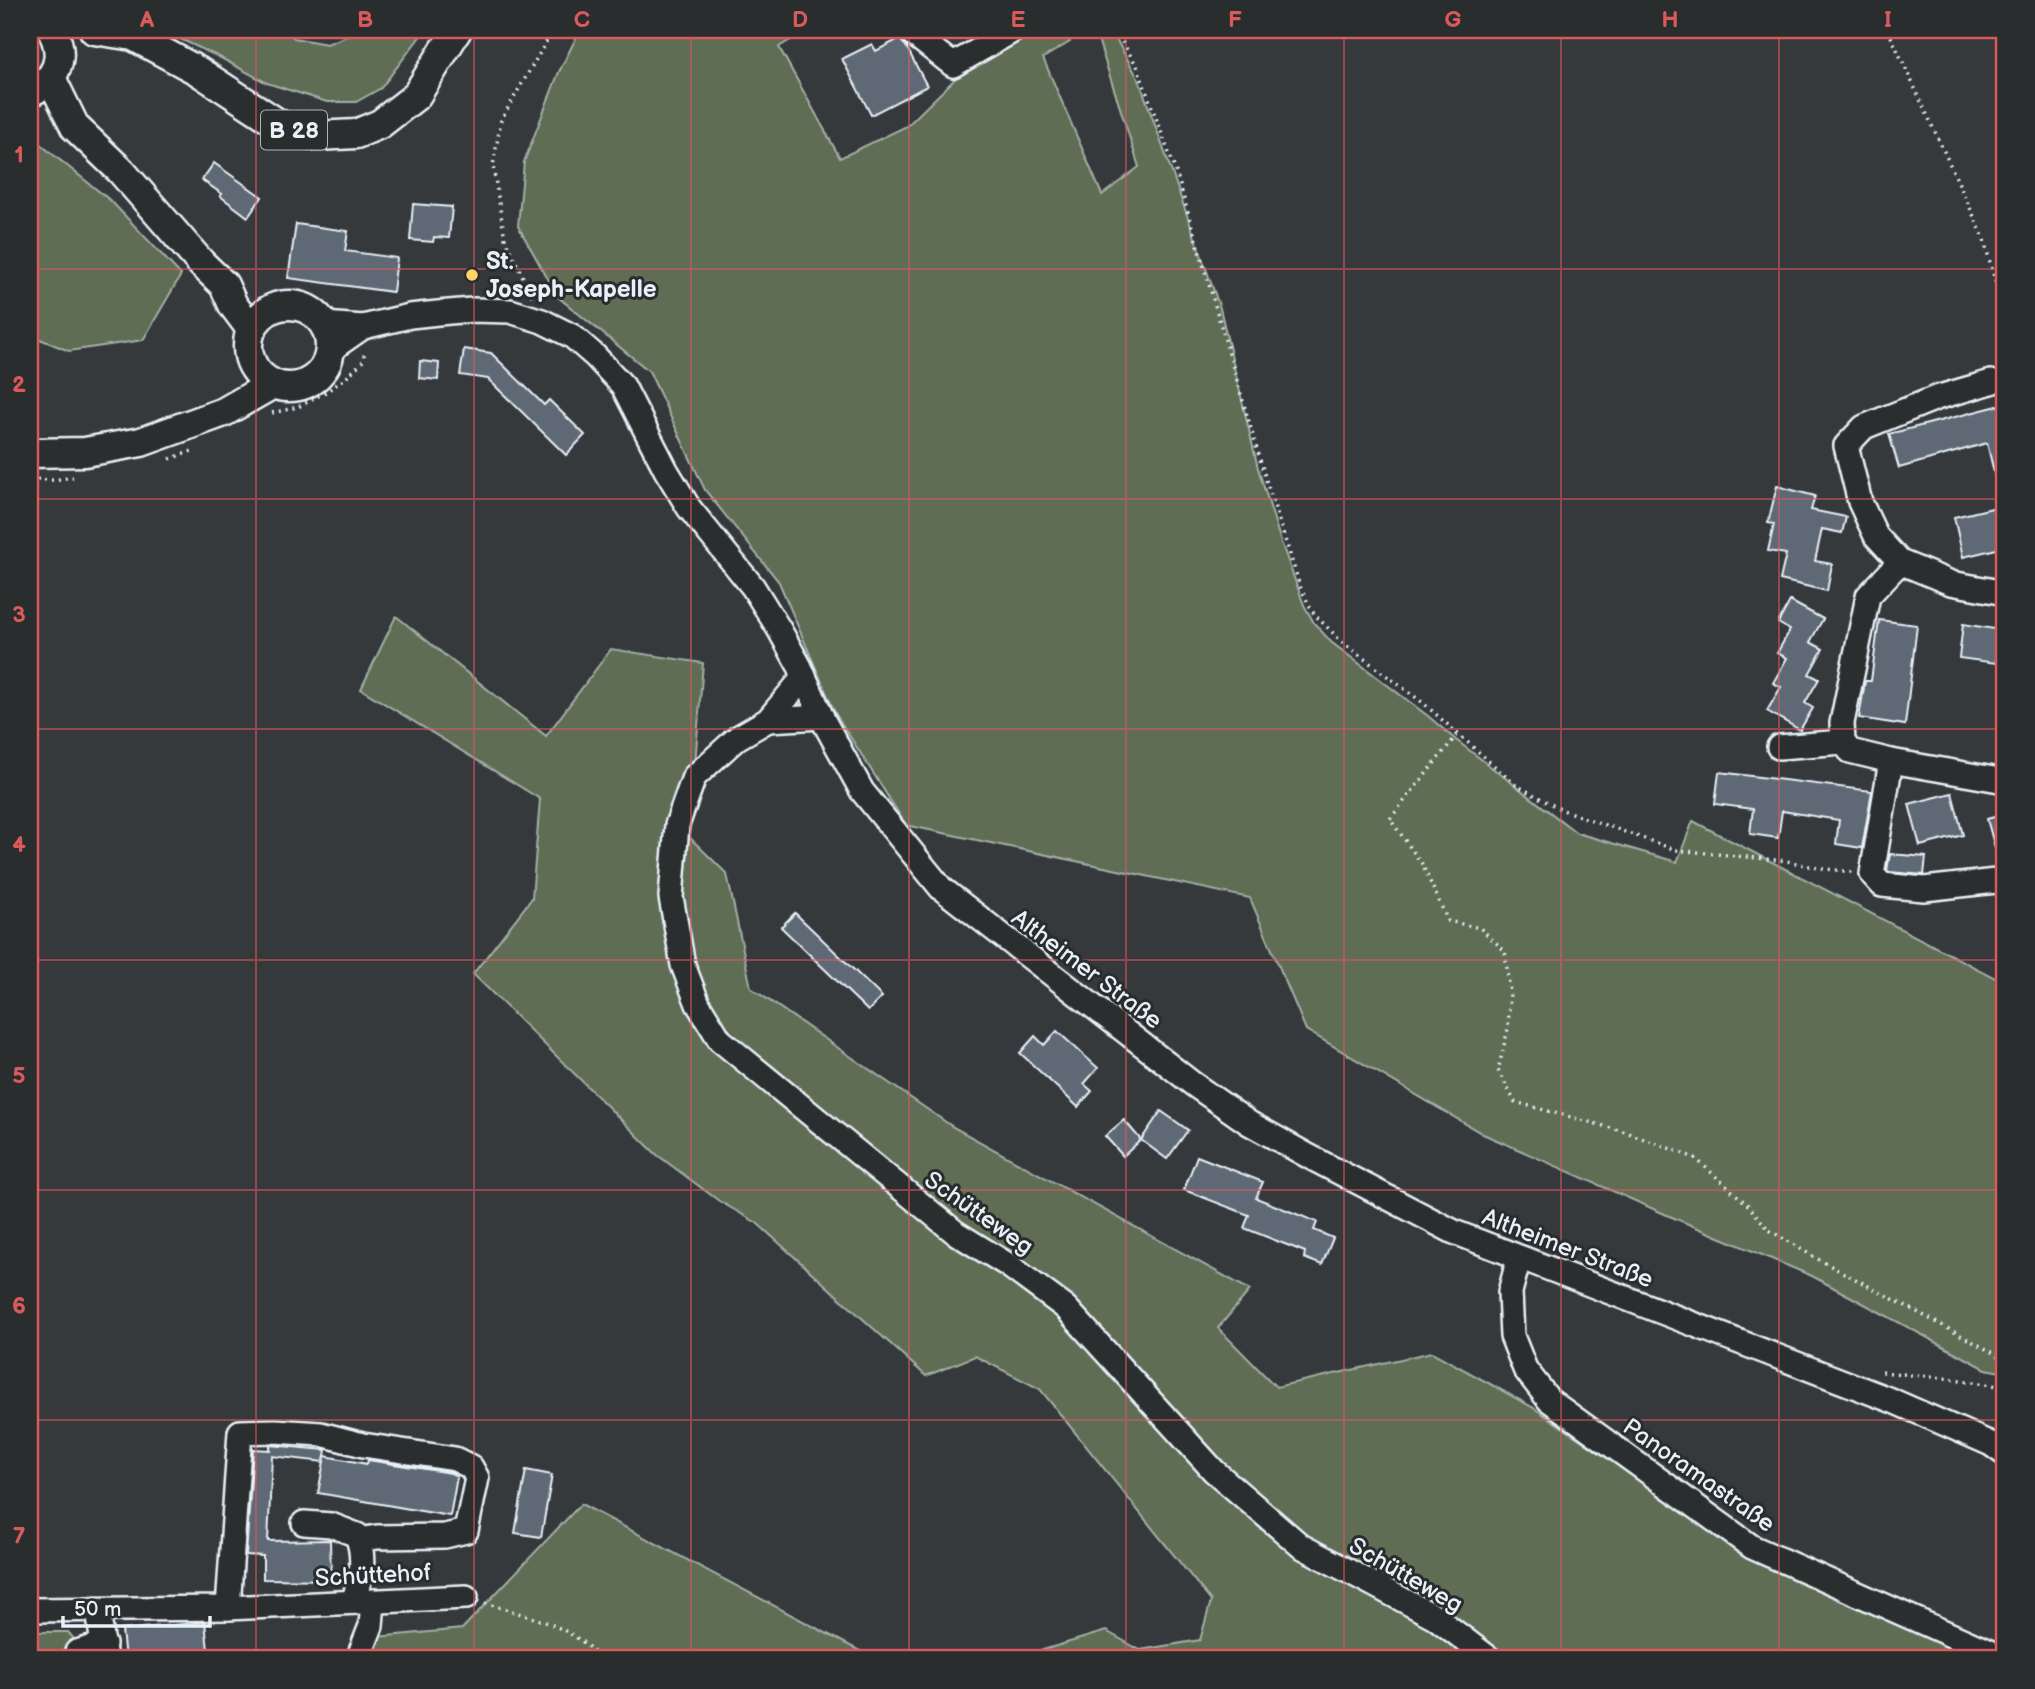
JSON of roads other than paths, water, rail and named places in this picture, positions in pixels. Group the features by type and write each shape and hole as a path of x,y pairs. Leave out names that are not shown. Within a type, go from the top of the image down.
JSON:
{"main road":[{"name":"B 28","path":"251,329 233,305 224,285 201,263 121,171 75,127 44,70 101,31 132,36 198,71 285,128 317,136 356,134 380,124 416,96 457,30"},
{"name":"B 28","path":"224,285 244,292 273,309 287,305 314,313 327,337"},
{"path":"273,309 260,317 251,329 249,355 263,375 285,387 298,387 310,382 320,373 327,362 327,337"},
{"path":"30,453 85,452 141,442 186,424 263,375"}],"street":[{"path":"912,33 953,65 1014,30"},
{"name":"Altheimer Straße","path":"327,337 410,316 472,310 510,311 542,321 572,337 595,356 623,386 666,470 689,508 753,587 779,629 862,791 941,888 1193,1084 1249,1123 1454,1232 1893,1401 1991,1444 2005,1454"},
{"path":"1991,382 1936,398 1864,427 1846,446 1860,502 1876,536 1900,562 1951,583 2005,593"},
{"path":"1900,562 1868,596 1842,723 1843,742 1850,751 1891,761 2005,781"},
{"name":"Schütteweg","path":"804,677 768,720 737,737 694,777 677,825 671,897 683,965 698,1004 720,1040 957,1233 1008,1265 1066,1308 1214,1471 1301,1546 1435,1617 1490,1659"},
{"name":"Schütteweg","path":"768,720 822,717"},
{"path":"1779,747 1843,742"},
{"path":"1891,761 1872,874 1882,885 1924,889 2005,880"},
{"name":"Panoramastraße","path":"1519,1258 1510,1292 1512,1336 1525,1370 1549,1400 1752,1548 2005,1659"},
{"path":"228,1608 240,1432 321,1434 363,1445 455,1459 471,1467 477,1478 466,1531 445,1536 377,1537 359,1540"},
{"path":"304,1523 331,1525 351,1531 359,1540 363,1563 363,1602 371,1626 358,1659"},
{"name":"Schüttehof","path":"30,1610 228,1608 466,1597"},
{"path":"77,1652 104,1652 98,1610"}],"place":[{"name":"St. Joseph-Kapelle","path":"472,275"}]}
